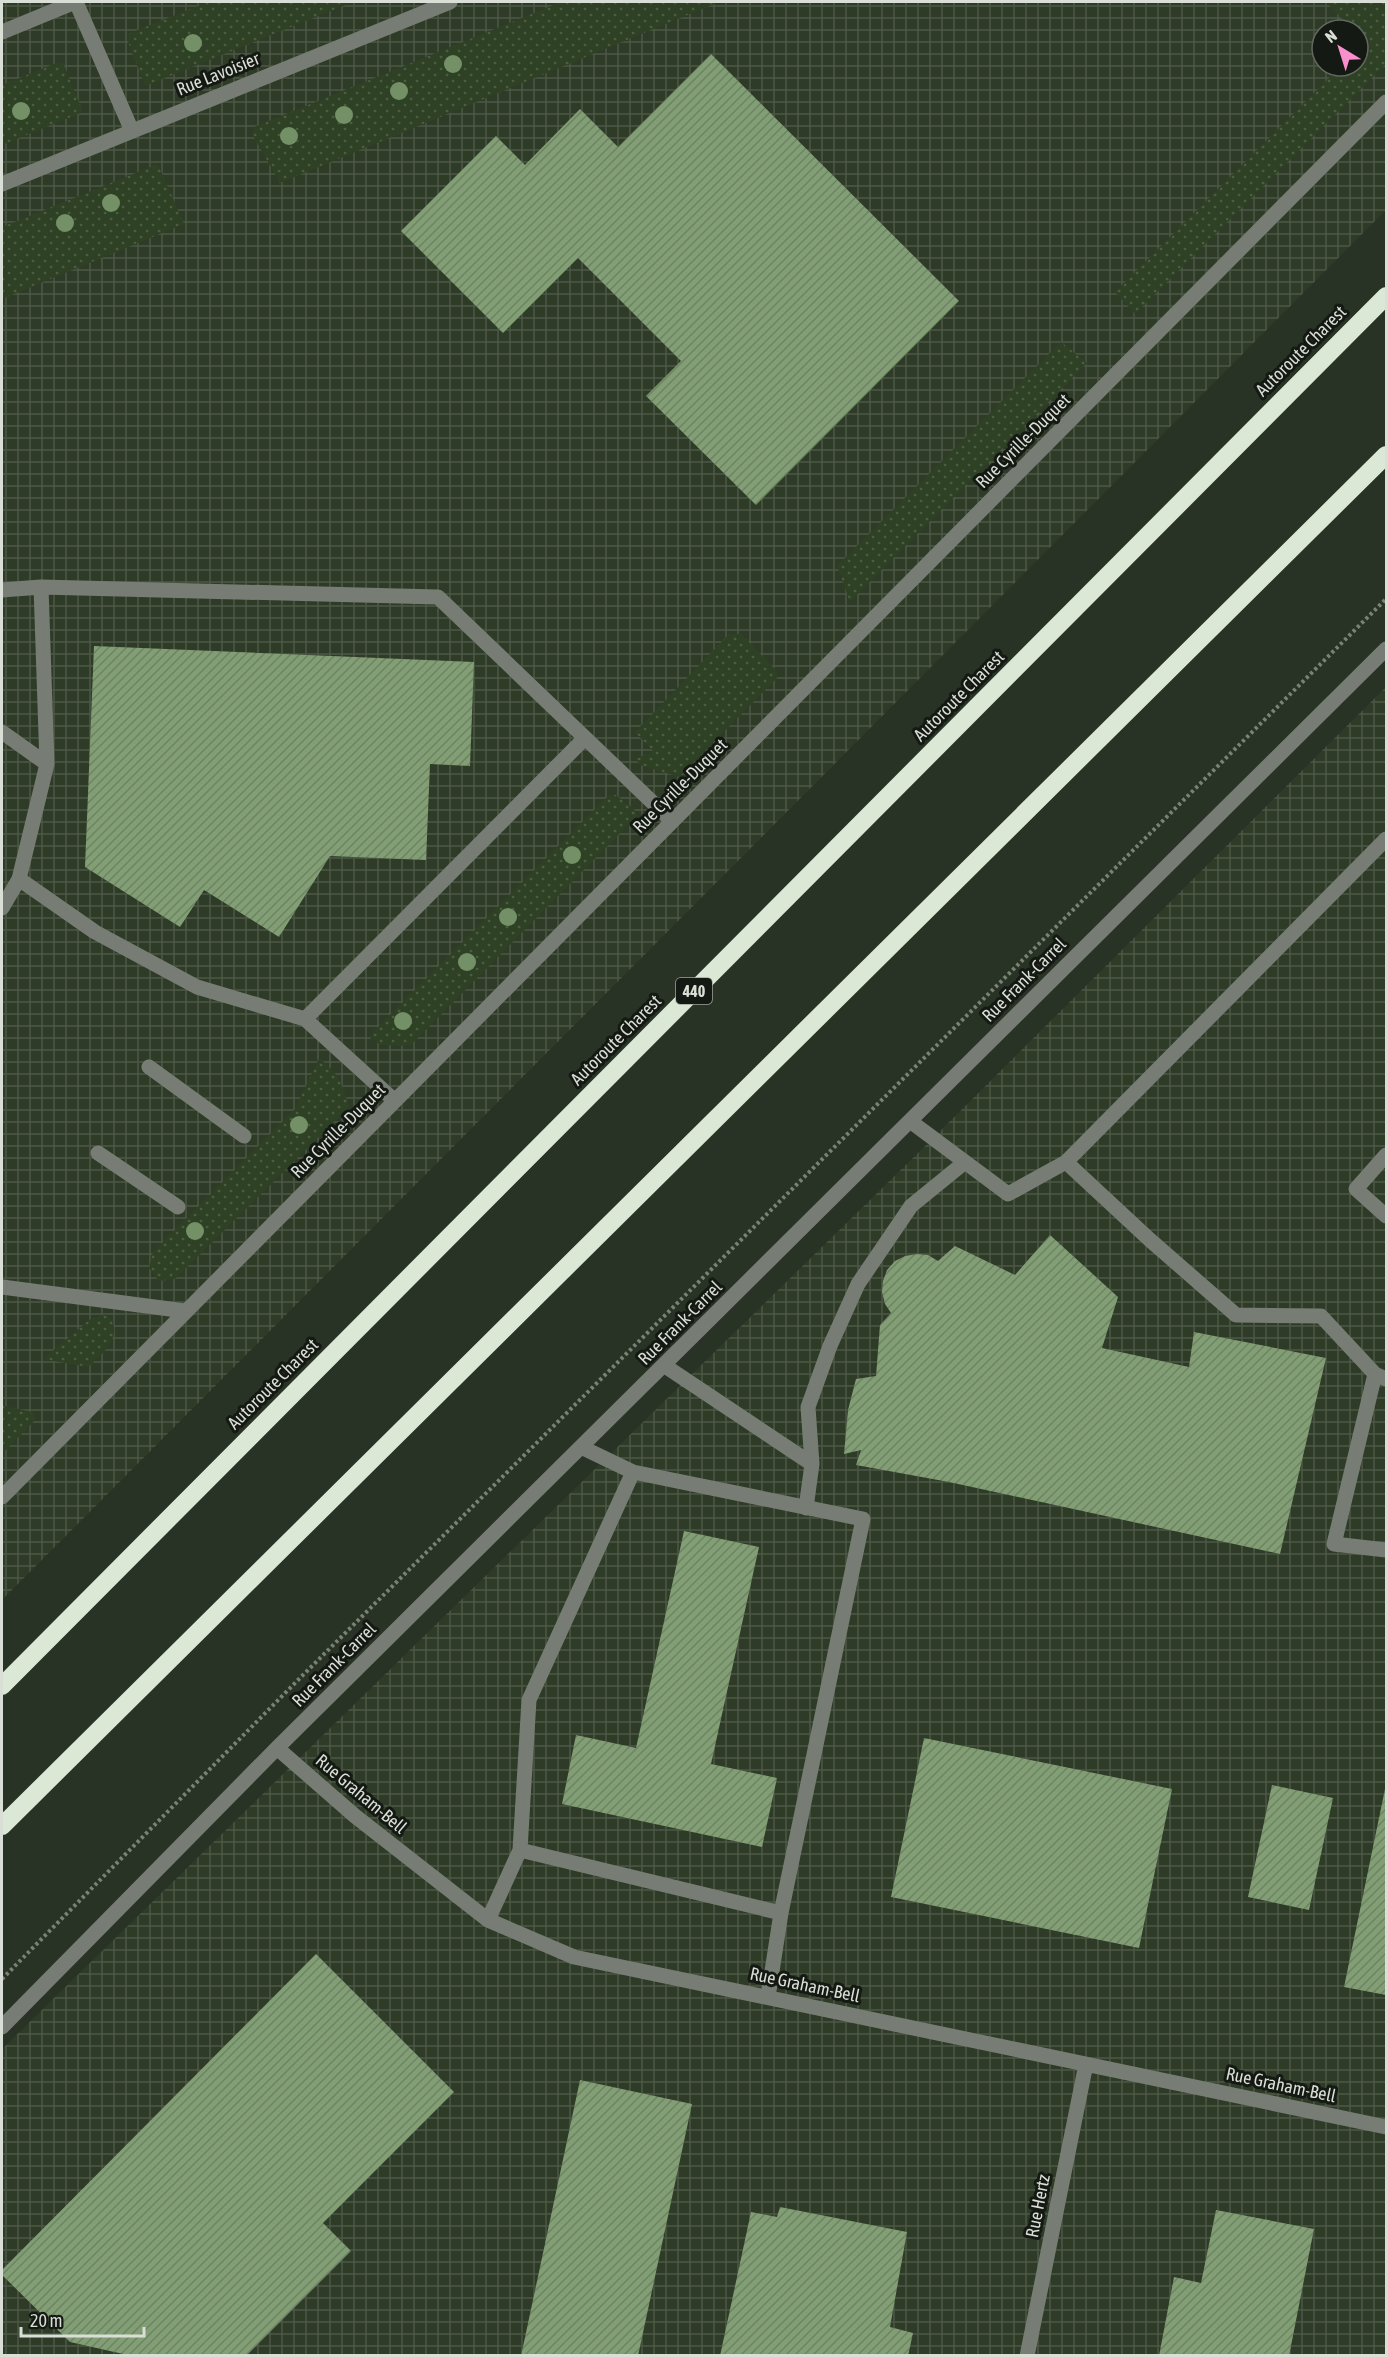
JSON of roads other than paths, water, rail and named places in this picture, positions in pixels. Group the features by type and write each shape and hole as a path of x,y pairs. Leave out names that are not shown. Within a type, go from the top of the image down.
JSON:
{"highway":[{"name":"Autoroute Charest","path":"2,1686 1386,296"},
{"path":"2,1826 1386,455"}],"street":[{"path":"2,32 75,2 132,131"},
{"name":"Rue Lavoisier","path":"2,184 450,2"},
{"name":"Rue Cyrille-Duquet","path":"2,1497 1386,102"},
{"path":"2,590 41,587 438,597 672,821"},
{"path":"2,908 19,879 46,764 41,587"},
{"name":"Rue Frank-Carrel","path":"2,2027 277,1748 1386,649"},
{"path":"2,732 46,764"},
{"path":"304,1019 585,738"},
{"path":"910,1121 1008,1194 1066,1162 1386,839"},
{"path":"19,879 95,932 197,987 304,1019 395,1101"},
{"path":"149,1067 244,1136"},
{"path":"98,1153 178,1207"},
{"path":"1386,1155 1356,1189 1386,1216"},
{"path":"806,1509 812,1464 808,1407 830,1346 858,1284 911,1206 965,1162"},
{"path":"1066,1162 1236,1315 1321,1316 1381,1377 1334,1544 1386,1550"},
{"path":"2,1287 185,1311"},
{"path":"665,1365 812,1464"},
{"path":"580,1447 633,1472 863,1519 781,1913 768,1997"},
{"path":"488,1920 520,1850 529,1700 633,1472"},
{"name":"Rue Graham-Bell","path":"277,1748 355,1816 488,1920 574,1957 1386,2127"},
{"path":"520,1850 781,1913"},
{"name":"Rue Hertz","path":"1027,2355 1086,2064"}]}
